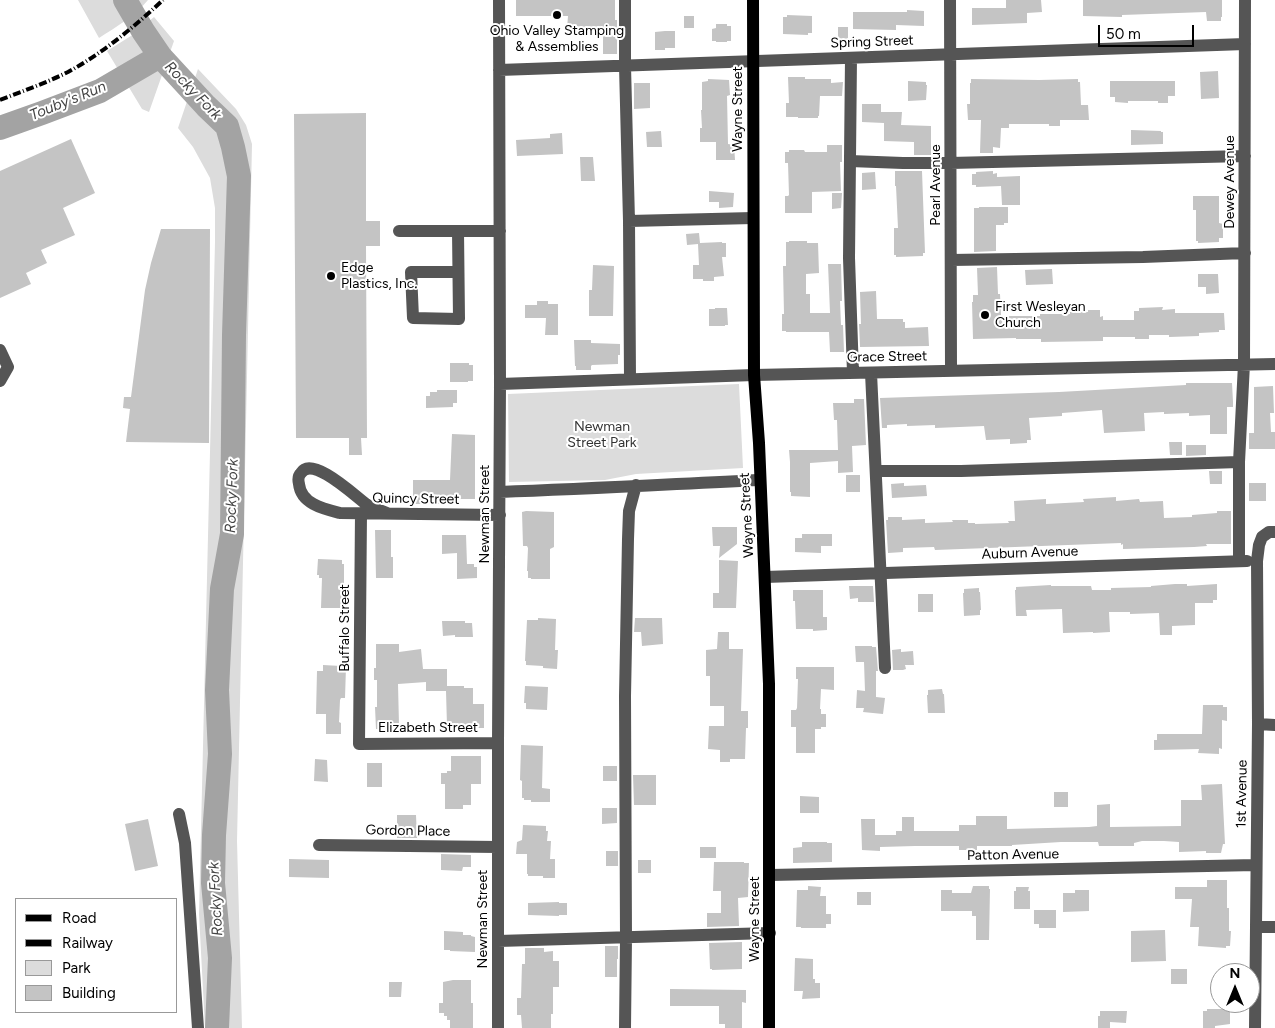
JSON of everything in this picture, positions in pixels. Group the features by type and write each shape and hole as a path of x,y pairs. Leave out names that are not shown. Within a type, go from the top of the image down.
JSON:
{"main road":[{"name":"Wayne Street","path":"753,0 754,375 770,684 769,1028"}],"street":[{"name":"Newman Street","path":"498,1028 500,515 499,0"},
{"path":"625,0 624,66 629,221 630,379"},
{"name":"Pearl Avenue","path":"950,0 950,371"},
{"name":"Dewey Avenue","path":"1239,562 1239,462 1244,364 1245,0"},
{"name":"Spring Street","path":"499,70 1245,44"},
{"path":"851,58 849,258 853,373"},
{"path":"850,161 950,163 1244,156"},
{"path":"629,221 753,218"},
{"path":"399,231 500,231"},
{"path":"458,231 459,319 413,318 411,272 458,272"},
{"path":"951,260 1143,257 1244,253"},
{"path":"0,350 8,367 0,381"},
{"name":"Grace Street","path":"500,384 754,375 1275,364"},
{"path":"871,373 884,668"},
{"path":"876,471 961,471 1239,462"},
{"name":"Quincy Street","path":"387,513 366,504 348,489 316,470 310,468 303,470 299,474 298,481 303,496 320,507 340,513 500,515"},
{"path":"500,492 760,480"},
{"path":"625,1028 625,696 628,539 629,511 636,485"},
{"name":"Buffalo Street","path":"360,744 361,513"},
{"path":"1257,561 1262,536 1268,532 1275,532"},
{"name":"Auburn Avenue","path":"765,576 1257,561"},
{"name":"1st Avenue","path":"1255,1028 1258,724 1257,561"},
{"path":"1258,724 1275,725"},
{"name":"Elizabeth Street","path":"360,744 498,743"},
{"path":"179,814 185,843 198,1028"},
{"name":"Gordon Place","path":"319,844 498,847"},
{"name":"Patton Avenue","path":"770,876 1256,865"},
{"path":"1256,927 1275,926"},
{"path":"498,942 770,933"}],"green space":[{"path":"78,0 148,0 131,16 99,38"},
{"path":"154,17 174,41 149,112 142,109 107,51 134,34"},
{"path":"198,69 236,109 246,125 252,144 237,841 242,1028 205,1028 199,914 215,208 210,178 193,147 178,128"},
{"name":"Newman Street Park","path":"739,384 743,468 636,474 605,480 509,482 508,394"}],"building":[{"name":"Ohio Valley Stamping & Assemblies","path":"516,0 615,0 617,54 603,54 603,29 567,29 568,16 516,16"},
{"path":"1006,0 1041,0 1042,12 1027,13 1027,23 972,25 972,8 1006,8"},
{"path":"1083,0 1222,0 1222,17 1221,21 1207,21 1206,12 1122,15 1122,17 1083,16"},
{"path":"907,10 924,11 924,26 896,25 896,30 853,29 853,12 907,12"},
{"path":"787,15 812,16 812,33 808,33 808,35 783,34 783,17 787,17"},
{"path":"684,16 694,16 694,28 684,28"},
{"path":"716,24 731,26 731,41 712,41 712,29 716,28"},
{"path":"838,27 848,27 848,41 838,41"},
{"path":"675,31 675,48 655,50 655,32"},
{"path":"1218,71 1219,98 1201,99 1200,72"},
{"path":"788,77 831,79 831,83 843,82 842,96 820,96 818,118 786,117 786,103 789,103"},
{"path":"708,79 729,80 730,95 727,96 728,144 734,145 735,160 716,160 716,142 700,142 700,128 702,128 702,82 708,81"},
{"path":"971,79 1078,79 1078,82 1080,82 1081,105 1088,105 1089,120 1060,120 1060,126 1049,126 1049,124 1009,124 1009,128 1001,128 1000,148 993,147 993,153 980,153 981,120 968,120 967,104 970,104"},
{"path":"908,81 926,82 926,100 908,101"},
{"path":"1110,81 1175,81 1175,96 1168,96 1168,103 1158,103 1158,101 1115,102 1115,97 1110,97"},
{"path":"634,83 650,83 650,108 634,109"},
{"path":"862,104 881,104 881,112 902,112 901,125 931,126 931,155 914,155 914,142 884,141 884,123 862,122"},
{"name":"Edge Plastics, Inc.","path":"366,113 366,221 380,221 380,246 366,246 367,438 361,438 362,455 349,455 349,438 296,438 294,114"},
{"path":"1131,130 1161,131 1163,132 1163,144 1131,145"},
{"path":"661,131 662,147 647,147 646,132"},
{"path":"562,133 563,154 517,156 516,140 550,138 550,134"},
{"path":"71,139 95,193 63,208 75,235 41,250 47,263 26,273 31,284 0,298 0,171"},
{"path":"827,145 842,145 842,162 840,162 841,191 812,192 812,213 785,213 785,196 789,195 788,163 785,163 785,152 789,152 789,150 804,150 805,152 827,152"},
{"path":"580,157 593,157 595,181 581,181"},
{"path":"895,171 922,171 925,253 923,253 923,256 896,257 894,255 894,228 898,228"},
{"path":"993,171 993,174 997,173 997,177 1020,176 1020,205 1002,205 1001,186 976,187 976,185 972,185 972,174"},
{"path":"875,172 876,189 862,190 862,173"},
{"path":"709,191 734,193 733,207 719,208 719,202 709,202"},
{"path":"832,193 842,193 841,208 832,209"},
{"path":"1193,196 1219,196 1219,223 1223,224 1223,238 1219,238 1219,242 1198,243 1196,241 1196,210 1193,210"},
{"path":"1008,207 1008,223 996,225 996,251 974,252 974,208"},
{"path":"161,229 210,229 209,443 126,442 130,409 123,408 124,397 131,397 145,290"},
{"path":"699,233 700,243 726,243 726,257 722,257 724,276 714,277 714,281 693,279 693,265 699,265 698,244 687,245 686,234"},
{"path":"786,242 818,243 819,273 806,274 806,294 810,294 810,313 830,313 828,264 841,264 842,301 840,301 844,352 830,352 829,332 782,331 782,314 784,314 783,266 786,266"},
{"path":"593,265 614,266 613,316 589,316 589,290 592,290"},
{"path":"997,267 1001,316 1040,316 1040,314 1070,314 1070,312 1100,310 1100,317 1103,316 1103,320 1134,320 1134,311 1139,311 1139,308 1163,307 1162,310 1175,309 1175,313 1224,313 1225,330 1199,333 1199,336 1169,337 1169,335 1149,335 1149,339 1103,337 1103,341 1041,342 1041,339 973,339 972,302 973,295 978,295 977,268"},
{"path":"1052,269 1053,284 1026,285 1025,270"},
{"path":"1198,274 1218,274 1219,293 1206,294 1206,287 1198,287"},
{"path":"876,291 877,319 903,319 905,328 928,327 929,346 860,347 860,292"},
{"path":"537,301 548,301 548,304 558,304 558,335 545,335 546,318 525,318 525,305 537,305"},
{"path":"727,308 728,325 709,326 709,309"},
{"path":"574,340 591,340 591,343 620,344 618,364 592,365 591,370 576,370"},
{"path":"450,363 469,363 469,365 473,365 473,381 450,382"},
{"path":"1186,383 1232,383 1233,407 1227,407 1227,434 1210,434 1210,415 1189,416 1189,413 1164,414 1164,412 1144,413 1145,431 1104,433 1102,410 1062,413 1062,416 1029,418 1031,440 1027,440 1027,443 1010,444 1010,439 986,440 984,426 935,428 935,425 907,426 907,424 887,425 887,428 882,428 880,398 1059,392 1186,385"},
{"path":"1273,386 1274,413 1270,413 1271,432 1275,432 1275,449 1249,449 1249,433 1254,433 1254,387"},
{"path":"437,390 457,390 457,403 453,403 453,407 426,408 426,396 430,396 430,392 437,392"},
{"path":"854,399 864,399 866,445 852,446 853,472 838,473 838,461 810,463 810,497 791,496 789,450 838,450 837,420 834,420 833,403 854,403"},
{"path":"452,434 475,435 475,499 449,499 448,504 413,504 413,480 450,480"},
{"path":"1169,442 1182,442 1182,455 1170,455"},
{"path":"1186,445 1206,445 1206,455 1186,456"},
{"path":"1209,471 1222,471 1222,484 1210,484"},
{"path":"846,475 860,475 860,492 846,492"},
{"path":"904,483 904,486 926,485 927,496 892,498 891,484"},
{"path":"1249,483 1266,483 1266,501 1249,501"},
{"path":"1116,497 1116,501 1139,499 1140,502 1163,501 1164,518 1192,517 1192,515 1217,513 1217,511 1231,511 1231,544 1123,549 1123,544 1121,545 1121,543 935,550 934,547 903,548 903,552 888,553 886,520 888,520 888,517 902,517 902,520 925,519 925,523 968,520 968,523 975,524 1009,523 1008,521 1015,521 1014,501 1046,499 1046,504 1084,502 1083,499"},
{"path":"522,512 554,512 554,547 550,549 550,579 528,578 528,548 523,546"},
{"path":"712,527 737,527 737,544 719,558 720,546 713,546"},
{"path":"375,530 391,530 393,578 376,578"},
{"path":"802,534 832,534 832,546 821,546 821,553 795,552 795,538 802,538"},
{"path":"442,535 466,535 467,564 474,564 474,567 477,567 477,578 457,579 457,553 442,554"},
{"path":"318,559 342,560 342,564 344,564 344,608 321,608 322,578 319,578 319,575 317,575"},
{"path":"719,560 738,561 736,608 713,608 713,593 719,593"},
{"path":"1187,584 1187,586 1217,584 1217,600 1213,600 1213,603 1195,603 1195,625 1172,626 1172,635 1160,635 1159,613 1130,614 1130,612 1109,612 1110,632 1093,633 1063,633 1062,609 1026,610 1027,616 1016,616 1016,587 1051,585 1091,586 1092,590 1111,590 1111,588"},
{"path":"849,586 873,586 874,602 858,602 858,598 850,599"},
{"path":"979,588 980,615 964,616 964,589"},
{"path":"793,590 823,590 823,617 827,617 827,630 796,629"},
{"path":"918,594 933,594 933,612 918,612"},
{"path":"538,618 556,619 555,650 558,650 557,669 526,665 527,620 538,620"},
{"path":"635,618 662,618 663,644 642,646 641,632 634,632"},
{"path":"442,621 465,621 465,623 472,623 473,637 443,636"},
{"path":"718,632 729,632 729,649 743,649 741,711 748,711 745,759 730,759 730,762 720,762 720,750 708,749 709,726 724,726 724,706 710,706 710,676 706,676 706,650 717,649"},
{"path":"376,644 399,644 399,652 421,649 423,669 447,669 447,686 473,688 473,704 484,704 484,728 447,726 446,691 426,691 426,682 398,684 399,725 390,724 390,729 376,729 377,680 374,680 374,668 376,668"},
{"path":"855,646 876,647 878,671 876,671 876,697 885,698 883,714 863,712 864,708 856,708 857,690 865,691 864,662 856,662"},
{"path":"901,649 901,652 913,651 914,665 905,665 906,669 903,670 893,670 892,650"},
{"path":"323,665 346,667 345,698 340,700 339,722 341,723 341,734 326,734 326,714 316,714 317,671 323,671"},
{"path":"796,667 834,667 834,690 821,689 820,709 821,714 826,714 826,727 815,729 815,753 796,753 796,727 791,727 791,710 796,710 797,708 798,679 796,679"},
{"path":"525,686 548,687 547,710 526,709 526,703 524,703"},
{"path":"942,689 945,713 928,713 928,690"},
{"path":"1203,705 1223,705 1223,707 1227,707 1227,721 1222,720 1222,749 1219,748 1219,754 1198,753 1199,749 1154,750 1154,740 1157,740 1157,734 1202,734"},
{"path":"521,745 543,746 542,788 550,789 550,802 531,802 531,800 524,800 522,798 522,781 520,780"},
{"path":"451,756 481,756 481,784 471,784 471,805 463,805 463,809 445,809 445,784 441,784 441,773 451,771"},
{"path":"315,759 327,760 328,782 314,781"},
{"path":"367,763 382,763 382,787 367,787"},
{"path":"603,766 617,766 617,781 603,781"},
{"path":"633,775 656,775 656,805 634,805"},
{"path":"1222,784 1225,844 1223,844 1221,853 1206,853 1206,851 1179,852 1179,842 1164,841 1142,841 1134,843 1134,846 1099,846 1098,842 1061,842 1012,846 977,846 977,850 959,850 959,846 915,846 880,847 880,851 862,850 861,819 875,819 875,835 896,835 896,831 902,831 902,817 914,817 914,831 959,831 959,825 976,825 976,816 1007,816 1007,829 1089,827 1097,826 1097,805 1110,804 1110,827 1181,826 1181,800 1202,800 1201,785"},
{"path":"1054,792 1068,792 1068,807 1054,807"},
{"path":"800,796 819,797 819,813 800,813"},
{"path":"602,808 617,808 617,823 602,824"},
{"path":"397,815 416,815 417,838 397,838"},
{"path":"148,819 158,866 135,871 125,824"},
{"path":"523,825 546,826 546,831 548,831 547,841 551,841 550,859 555,859 555,878 528,876 527,854 516,854 517,842 522,840"},
{"path":"802,842 832,843 832,862 793,863 793,848 802,847"},
{"path":"700,847 716,847 716,858 700,858"},
{"path":"606,851 618,851 618,866 606,866"},
{"path":"441,854 471,855 471,867 463,867 462,871 441,870"},
{"path":"289,859 329,860 329,878 289,877"},
{"path":"638,860 651,860 651,873 638,873"},
{"path":"714,862 749,863 748,897 738,898 739,926 707,927 707,913 721,913 721,891 713,891"},
{"path":"1207,880 1227,880 1227,908 1229,908 1229,931 1231,931 1230,946 1226,946 1226,948 1198,946 1199,927 1190,927 1192,899 1175,899 1175,887 1207,887"},
{"path":"808,886 821,887 820,896 826,896 826,914 831,914 831,924 826,924 826,928 796,927 797,890 808,890"},
{"path":"973,886 989,886 990,889 989,940 976,940 976,916 972,916 972,911 941,911 941,890 952,890 952,893 971,893"},
{"path":"1016,887 1029,887 1030,909 1014,909 1014,891 1016,891"},
{"path":"1075,890 1089,890 1089,911 1063,912 1063,893 1075,893"},
{"path":"857,892 871,892 871,905 857,905"},
{"path":"528,903 567,903 567,915 528,915"},
{"path":"1034,910 1056,910 1056,928 1039,928 1039,924 1034,924"},
{"path":"1165,930 1166,961 1131,962 1131,931"},
{"path":"444,931 463,932 463,935 475,937 475,952 444,950"},
{"path":"742,942 742,969 710,969 709,943"},
{"path":"605,946 618,946 617,977 605,977"},
{"path":"525,948 544,948 544,952 553,951 553,961 559,961 559,987 553,987 551,1028 522,1028 521,1015 517,1015 517,998 521,998 522,964 525,964"},
{"path":"795,958 813,959 813,979 815,979 815,983 820,983 820,998 802,999 803,991 794,991"},
{"path":"1171,969 1187,969 1187,984 1171,984"},
{"path":"471,980 473,1028 450,1028 450,1020 447,1020 447,1016 444,1016 444,1013 439,1013 439,1003 443,1003 443,982"},
{"path":"389,982 402,982 401,997 389,997"},
{"path":"670,989 746,990 746,1003 742,1002 742,1028 725,1028 725,1024 719,1024 719,1006 670,1006"},
{"path":"1207,1009 1210,1009 1210,1013 1230,1013 1230,1024 1215,1026 1215,1028 1203,1028 1203,1011 1207,1011"},
{"path":"1100,1011 1127,1011 1126,1023 1110,1022 1110,1028 1098,1028"}],"waterway":[{"name":"Rocky Fork","path":"125,0 160,56 227,126 239,176 234,335 232,534 222,589 217,690 220,754 214,835 213,883 220,958 217,1028"},
{"name":"Touby's Run","path":"0,128 100,91 160,56"}],"railway":[{"path":"0,100 51,80 81,65 118,39 163,0"}],"place":[{"name":"Ohio Valley Stamping & Assemblies","path":"557,15"},
{"name":"Edge Plastics, Inc.","path":"331,276"},
{"name":"First Wesleyan Church","path":"985,315"}]}
